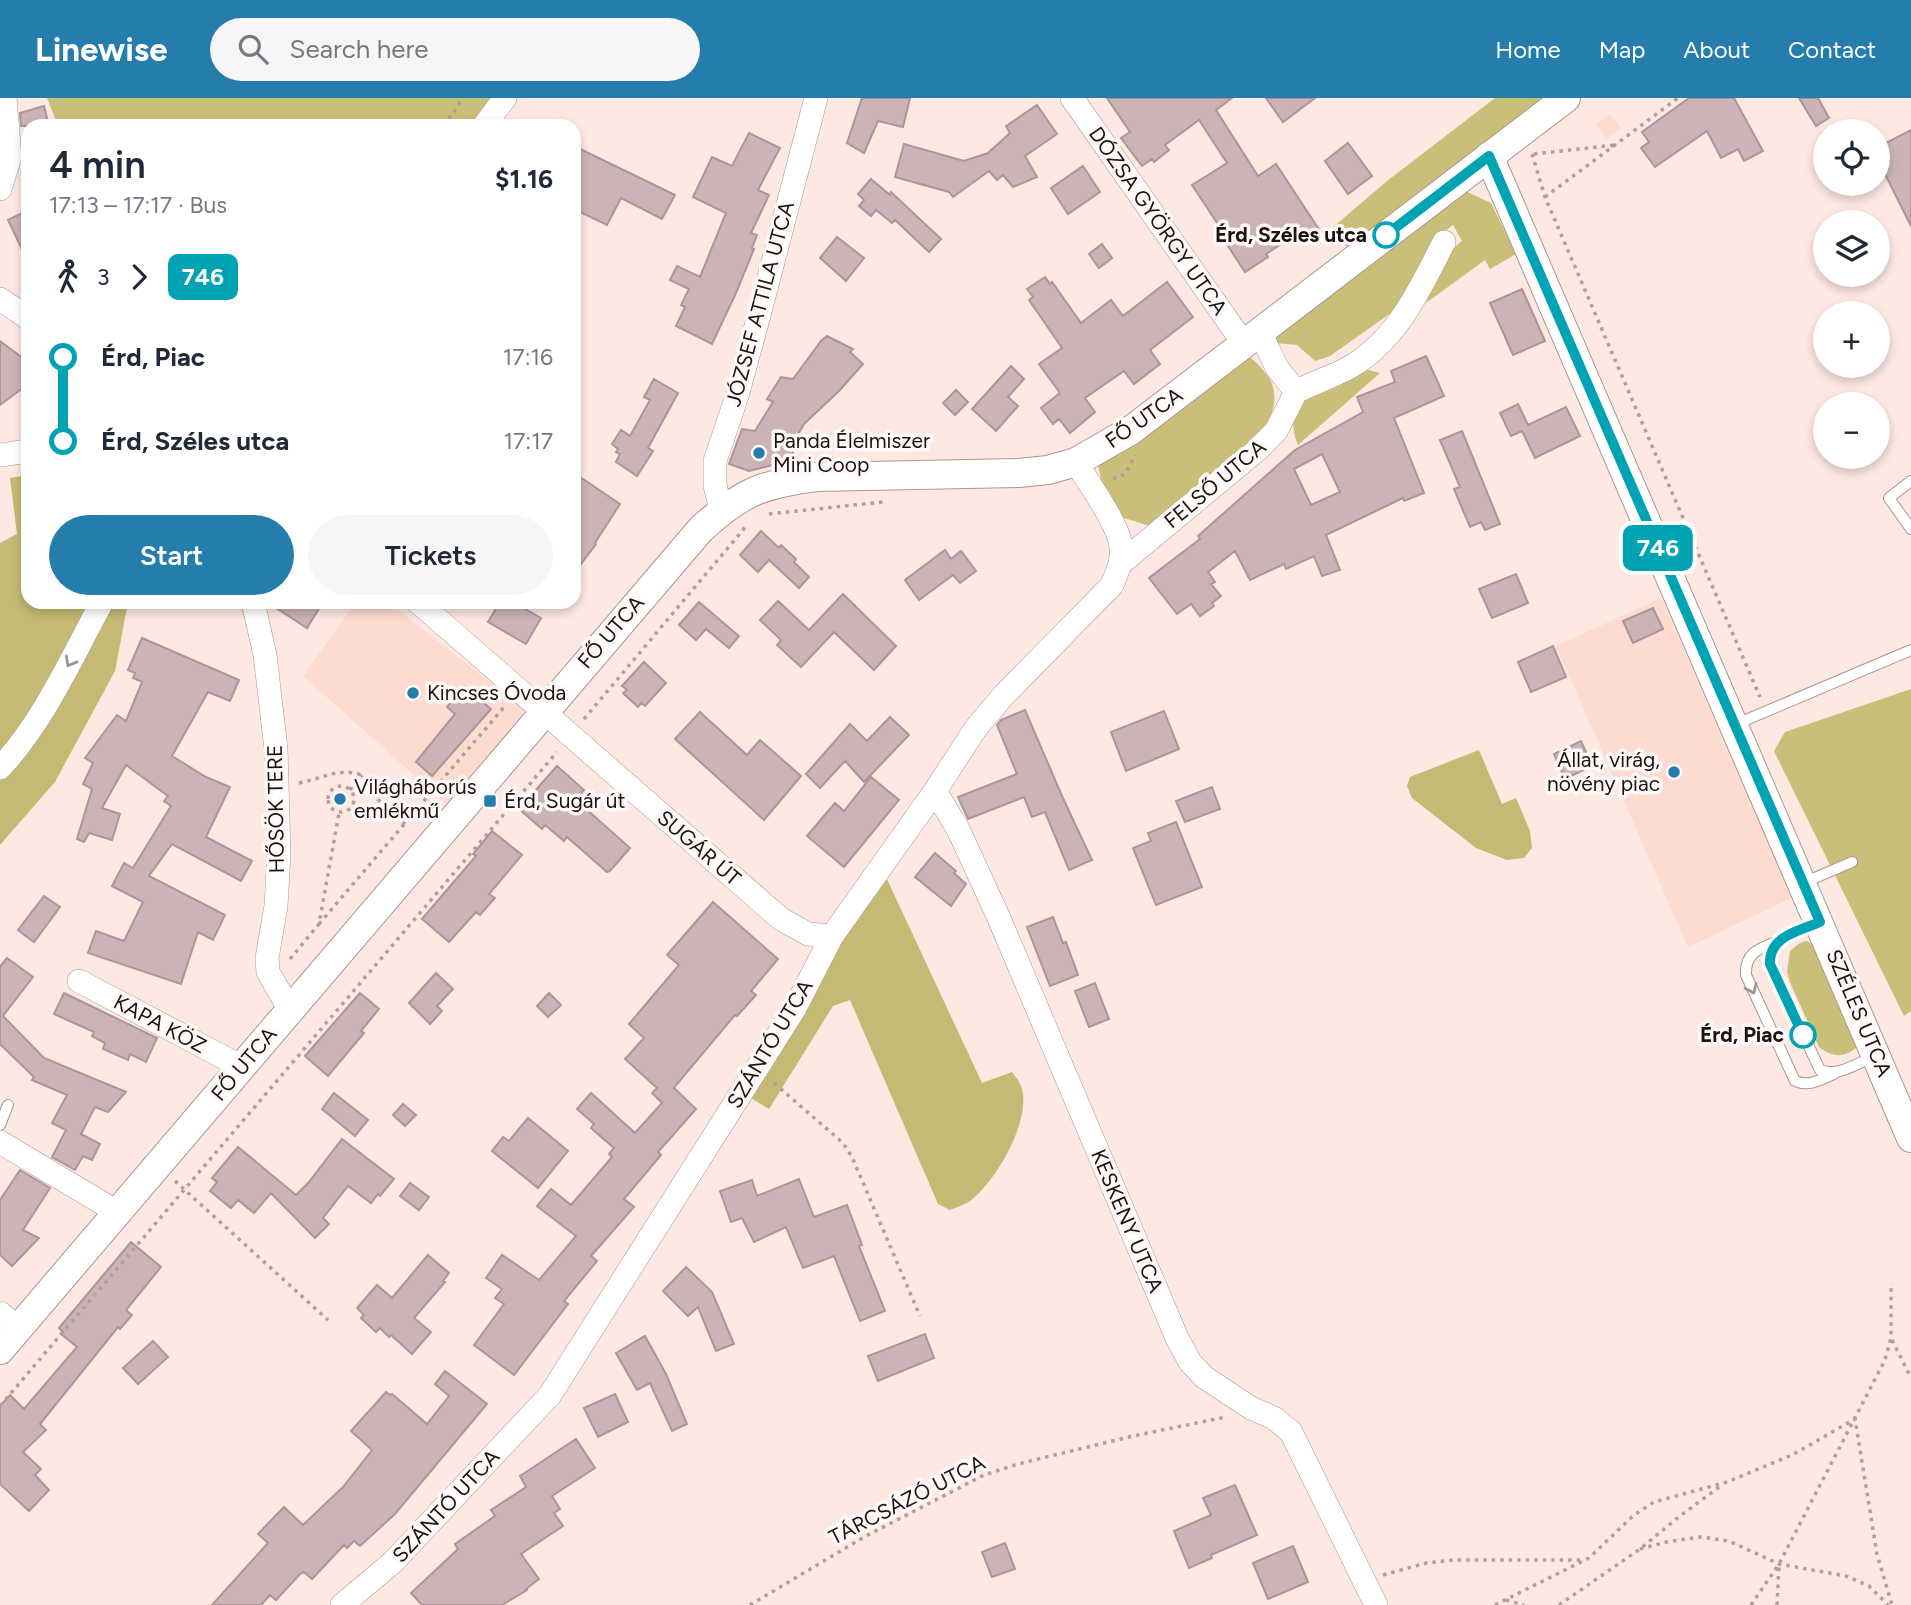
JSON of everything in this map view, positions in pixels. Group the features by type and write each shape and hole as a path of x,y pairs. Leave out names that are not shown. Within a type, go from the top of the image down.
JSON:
{"street":[{"path":"0,189 10,157 5,98"},
{"path":"490,119 506,98"},
{"name":"JÓZSEF ATTILA UTCA","path":"721,511 715,485 715,461 741,383 816,98"},
{"name":"DÓZSA GYÖRGY UTCA","path":"1072,98 1252,338"},
{"path":"1444,242 1405,314 1380,343 1354,364 1296,392 1252,338 1566,98"},
{"name":"SZÉLES UTCA","path":"1489,156 1911,1138"},
{"path":"0,299 21,313"},
{"name":"FŐ UTCA","path":"0,1350 9,1321 117,1212 157,1167 542,712 701,529 721,511 753,489 816,477 1019,473 1048,470 1083,474 1130,431 1252,338"},
{"name":"FELSŐ UTCA","path":"1120,564 1270,438 1296,392"},
{"path":"0,455 21,452"},
{"path":"1083,474 1117,531 1121,547 1120,564"},
{"name":"SZÁNTÓ UTCA","path":"342,1605 393,1563 550,1395 795,1009 832,936 935,791 976,728 1003,696 1112,585 1120,564"},
{"path":"0,768 17,750 36,722 98,609"},
{"name":"HŐSÖK TERE","path":"255,609 265,655 276,750 278,880 267,958 268,972 290,1010"},
{"name":"SUGÁR ÚT","path":"426,609 781,919 808,934 832,936"},
{"name":"KESKENY UTCA","path":"935,791 958,829 998,916 1177,1338 1190,1362 1204,1377 1251,1408 1274,1418 1291,1432 1376,1605"},
{"name":"KAPA KÖZ","path":"79,981 242,1067"},
{"path":"0,1142 117,1212"}],"lane":[{"path":"1911,481 1889,498 1911,529"},
{"path":"1734,725 1911,650"},
{"path":"1803,883 1852,862"},
{"path":"1820,922 1754,951 1748,958 1746,975 1796,1081 1803,1084 1812,1083 1877,1056"},
{"path":"1779,941 1773,947 1770,964 1815,1062 1820,1070 1837,1073"},
{"path":"0,1125 8,1105"}],"path":[{"path":"449,119 463,98"},
{"path":"1545,197 1678,98"},
{"path":"1532,154 1545,197 1766,712"},
{"path":"1083,474 1125,474 1136,452"},
{"path":"0,1406 756,515 891,501"},
{"path":"271,981 518,691"},
{"path":"277,787 307,782 334,773 362,775 382,805 405,824"},
{"path":"350,790 362,775"},
{"path":"340,786 350,790 353,804 348,811 339,813 328,805 329,792 340,786"},
{"path":"319,924 339,813"},
{"path":"756,1069 788,1093 843,1143 852,1157 920,1316"},
{"path":"157,1167 186,1190 328,1320"},
{"path":"1751,1605 1779,1564 1885,1360 1891,1338 1891,1283"},
{"path":"1891,1338 1911,1378"},
{"name":"TÁRCSÁZÓ UTCA","path":"750,1605 864,1537 984,1475 1133,1436 1223,1418 1251,1408"},
{"path":"1495,1605 1588,1558 1634,1515 1654,1503 1727,1482 1792,1455 1855,1419"},
{"path":"1855,1419 1877,1554 1890,1605"},
{"path":"1559,1605 1640,1549 1727,1482"},
{"path":"1640,1549 1701,1537 1729,1541 1779,1564 1846,1576 1869,1586 1890,1605"},
{"path":"1365,1581 1404,1568 1455,1560 1574,1562 1588,1558"},
{"path":"1777,1605 1779,1564"},
{"path":"1504,1600 1524,1605"}],"shaded area":[{"path":"47,98 491,98 474,119 55,119"},
{"path":"1495,98 1549,98 1349,250 1332,228 1387,181"},
{"path":"1610,114 1621,128 1607,139 1596,125"},
{"path":"1467,192 1491,203 1516,254 1490,269 1485,260 1426,303 1443,261 1462,241 1453,225 1437,238 1398,308 1330,356 1315,361 1297,345 1275,343 1274,336 1458,193"},
{"path":"1246,356 1256,362 1269,377 1274,392 1271,415 1264,431 1150,526 1124,518 1104,493 1098,465"},
{"path":"1365,369 1380,373 1298,445 1293,428 1295,415 1301,404 1310,395"},
{"path":"21,476 21,609 127,609 115,671 55,782 0,845 0,543 17,534 10,478"},
{"name":"Állat, virág, növény piac","path":"1661,598 1792,898 1688,947 1556,646"},
{"name":"Kincses Óvoda","path":"351,609 397,609 527,711 452,809 303,676"},
{"path":"1911,689 1911,1011 1904,1016 1774,751 1785,732"},
{"path":"1479,750 1502,804 1516,798 1530,831 1532,848 1524,858 1507,860 1476,848 1412,798 1407,786 1410,777"},
{"path":"885,875 982,1083 1012,1072 1021,1086 1022,1115 1001,1165 991,1180 970,1201 950,1210 938,1204 850,1000 833,1006 769,1109 749,1097 842,940"},
{"path":"1806,941 1813,944 1858,1046 1848,1053 1834,1055 1819,1047 1790,982 1787,972 1790,951"}],"building":[{"path":"862,98 910,98 903,127 878,121 864,153 847,143"},
{"path":"1107,98 1232,98 1216,110 1258,176 1276,164 1320,231 1299,244 1294,236 1245,272 1224,240 1227,238 1192,185 1227,163 1199,120 1165,145 1169,150 1154,162 1152,159 1142,166 1121,138 1130,132"},
{"path":"1266,98 1315,98 1283,122"},
{"path":"1689,98 1734,98 1763,151 1744,161 1738,149 1721,158 1707,131 1655,167 1641,148 1649,142 1642,132"},
{"path":"1799,98 1818,98 1829,118 1813,121"},
{"path":"1037,105 1057,134 1025,156 1037,177 1013,187 1003,175 997,180 989,171 953,197 949,192 895,177 904,144 964,161 988,153 1010,133 1006,126"},
{"path":"44,106 47,119 21,119 21,126 20,113"},
{"path":"1911,130 1911,226 1890,184 1890,141"},
{"path":"749,133 780,148 758,190 769,195 751,233 757,235 752,248 754,249 712,344 676,326 685,307 681,305 689,289 670,280 677,266 700,277 726,213 693,197 712,157 732,166"},
{"path":"1348,143 1372,176 1348,194 1325,161"},
{"path":"581,149 675,195 662,219 621,198 607,225 581,212"},
{"path":"1083,166 1100,192 1068,214 1051,188"},
{"path":"871,179 890,195 891,192 941,239 929,252 895,220 892,223 876,210 871,216 859,206 864,200 858,194"},
{"path":"21,214 21,247 8,220"},
{"path":"837,237 864,258 846,281 820,258"},
{"path":"1102,244 1112,258 1099,268 1089,254"},
{"path":"1045,277 1050,284 1052,282 1081,323 1111,300 1123,316 1167,282 1193,317 1150,350 1160,364 1134,384 1124,371 1085,398 1095,412 1070,433 1059,419 1053,424 1041,408 1060,393 1039,364 1062,348 1029,300 1033,297 1027,289"},
{"path":"1522,289 1545,341 1513,355 1490,303"},
{"path":"827,336 853,349 850,352 863,364 804,424 793,443 793,460 749,471 729,464 742,429 755,431 773,402 767,399 781,377 793,379"},
{"path":"0,341 21,357 21,389 0,405"},
{"path":"1426,356 1444,396 1394,418 1424,493 1404,501 1403,498 1326,535 1340,570 1322,576 1314,556 1286,569 1284,564 1250,580 1235,551 1208,572 1215,582 1211,584 1221,596 1212,603 1214,606 1200,616 1191,604 1177,614 1149,578 1200,539 1198,536 1295,450 1363,412 1357,397 1395,382 1391,371","holes":["1322,454 1340,492 1311,505 1294,469"]},
{"path":"1011,366 1024,379 1008,397 1018,406 996,431 972,409"},
{"path":"654,379 678,393 648,448 653,451 637,476 616,462 620,454 612,444 621,430 630,436 650,400 644,397"},
{"path":"956,390 968,402 955,415 943,403"},
{"path":"1518,404 1528,425 1566,407 1580,436 1535,458 1522,431 1511,436 1500,413"},
{"path":"1462,431 1500,524 1485,530 1481,522 1470,527 1454,489 1460,487 1440,440"},
{"path":"581,478 620,504 581,564"},
{"path":"761,531 796,559 794,562 809,577 799,588 769,560 758,572 740,555"},
{"path":"945,550 951,559 961,551 976,571 960,583 953,575 919,600 905,580"},
{"path":"1516,574 1528,603 1492,618 1479,589"},
{"path":"843,594 896,646 874,670 834,632 801,667 777,645 781,640 760,620 778,601 809,630"},
{"path":"699,602 739,636 729,648 706,629 696,640 679,625"},
{"path":"1653,608 1663,629 1633,643 1623,621"},
{"path":"278,609 319,609 307,628"},
{"path":"496,609 525,609 541,618 526,644 488,622"},
{"path":"142,638 239,680 230,701 208,692 172,756 206,777 230,787 206,837 252,861 241,881 172,844 149,876 225,915 213,940 198,932 181,984 88,953 96,931 124,941 143,902 112,886 124,863 133,868 171,806 164,801 168,796 126,765 102,808 120,814 112,840 89,833 84,842 77,839 92,789 83,784 93,763 85,758 117,715 126,721 142,682 133,678 135,673 128,670"},
{"path":"1553,646 1566,677 1531,692 1518,662"},
{"path":"644,662 666,683 645,706 641,703 638,707 623,693 627,690 622,686"},
{"path":"464,686 491,709 432,776 416,762 455,714 447,707"},
{"path":"1025,710 1092,860 1069,870 1045,812 1032,817 1024,797 968,819 958,797 1017,774 997,725 1001,720"},
{"path":"1164,711 1179,749 1126,771 1111,732"},
{"path":"700,712 747,755 760,740 801,776 764,820 675,739"},
{"path":"890,717 909,735 864,782 845,761 820,788 806,774 850,724 867,741"},
{"path":"1581,741 1592,766 1565,779 1554,754"},
{"path":"557,766 584,790 576,800 630,848 610,871 607,872 567,837 564,841 545,825 542,829 519,809"},
{"path":"871,777 899,800 844,867 807,836 835,803 844,811"},
{"path":"1212,787 1220,809 1185,822 1176,801"},
{"path":"1176,822 1202,887 1156,905 1133,848 1151,841 1148,833"},
{"path":"492,831 522,855 489,894 495,898 480,915 476,912 449,942 422,919 476,856 473,854"},
{"path":"935,853 956,871 954,873 966,884 951,906 915,877"},
{"path":"44,896 60,907 34,942 18,930"},
{"path":"713,902 778,959 751,991 756,995 737,1016 735,1015 674,1088 696,1109 658,1152 661,1155 624,1199 634,1207 591,1256 597,1261 564,1301 568,1304 514,1375 474,1345 504,1304 495,1298 502,1289 486,1278 502,1255 539,1280 576,1236 537,1206 551,1189 571,1205 612,1157 609,1154 614,1148 591,1128 594,1124 577,1109 591,1093 635,1133 662,1103 652,1093 657,1088 625,1059 644,1038 629,1024 679,965 667,955"},
{"path":"1053,917 1078,975 1050,986 1027,927"},
{"path":"7,958 33,977 3,1016 44,1058 126,1092 108,1112 95,1107 81,1134 100,1144 92,1160 83,1156 75,1170 52,1157 66,1130 52,1123 67,1095 32,1080 34,1077 0,1044 0,967"},
{"path":"436,973 453,989 437,1006 442,1011 430,1024 409,1003"},
{"path":"1095,983 1109,1019 1089,1027 1075,991"},
{"path":"64,993 157,1038 146,1062 130,1054 128,1060 103,1049 105,1043 92,1036 94,1032 54,1014"},
{"path":"360,993 379,1009 361,1031 364,1033 328,1076 305,1056"},
{"path":"549,993 561,1005 548,1017 537,1006"},
{"path":"334,1093 368,1120 355,1136 322,1109"},
{"path":"403,1104 416,1115 405,1126 393,1115"},
{"path":"528,1118 568,1151 538,1188 492,1151 503,1137 509,1141"},
{"path":"342,1139 394,1179 371,1203 348,1186 323,1218 329,1224 315,1238 271,1193 254,1213 238,1200 231,1208 210,1191 217,1182 212,1178 238,1147 296,1195"},
{"path":"20,1170 50,1188 23,1230 39,1238 12,1266 0,1255 0,1200"},
{"path":"799,1179 814,1217 847,1205 862,1245 859,1246 885,1311 860,1321 834,1256 803,1268 786,1227 754,1242 742,1218 731,1222 720,1191 752,1180 757,1196"},
{"path":"410,1183 429,1197 419,1210 400,1196"},
{"path":"131,1242 161,1267 126,1310 132,1315 120,1329 118,1327 40,1424 46,1430 23,1452 41,1469 35,1475 49,1490 29,1511 0,1484 0,1406 10,1395 24,1409 77,1347 61,1334 63,1332 59,1328"},
{"path":"428,1255 449,1273 443,1281 445,1282 414,1318 431,1332 412,1354 380,1328 376,1332 361,1318 364,1315 357,1308 377,1285 392,1298"},
{"path":"686,1267 712,1292 734,1344 716,1351 698,1307 688,1316 663,1291"},
{"path":"925,1334 934,1358 878,1381 868,1356"},
{"path":"645,1336 666,1374 687,1424 672,1431 650,1383 637,1390 616,1353"},
{"path":"153,1341 168,1357 138,1384 123,1368"},
{"path":"445,1371 487,1404 395,1514 360,1546 354,1541 347,1548 344,1545 312,1579 304,1572 300,1574 276,1600 270,1595 261,1605 212,1605 268,1543 258,1534 284,1507 303,1525 343,1487 372,1450 351,1431 386,1392 392,1394 427,1424 449,1396 435,1384"},
{"path":"615,1394 628,1422 598,1437 584,1408"},
{"path":"576,1439 595,1468 552,1496 560,1509 554,1513 563,1526 521,1554 539,1579 527,1590 502,1605 422,1605 411,1593 458,1549 455,1544 495,1516 491,1510 526,1487 520,1476"},
{"path":"1235,1485 1257,1535 1189,1568 1174,1531 1211,1515 1203,1498"},
{"path":"1005,1543 1015,1569 992,1577 982,1552"},
{"path":"1293,1546 1308,1582 1268,1599 1253,1563"}],"bus line":[{"name":"746","path":"1386,235 1489,156 1820,922 1779,941 1770,955 1770,964 1803,1035"}],"place":[{"name":"Érd, Széles utca","path":"1386,235"},
{"name":"Panda Élelmiszer Mini Coop","path":"759,453"},
{"name":"Kincses Óvoda","path":"413,693"},
{"name":"Állat, virág, növény piac","path":"1674,772"},
{"name":"Világháborús emlékmű","path":"340,799"},
{"name":"Érd, Sugár út","path":"490,801"},
{"name":"Érd, Piac","path":"1803,1035"}]}
